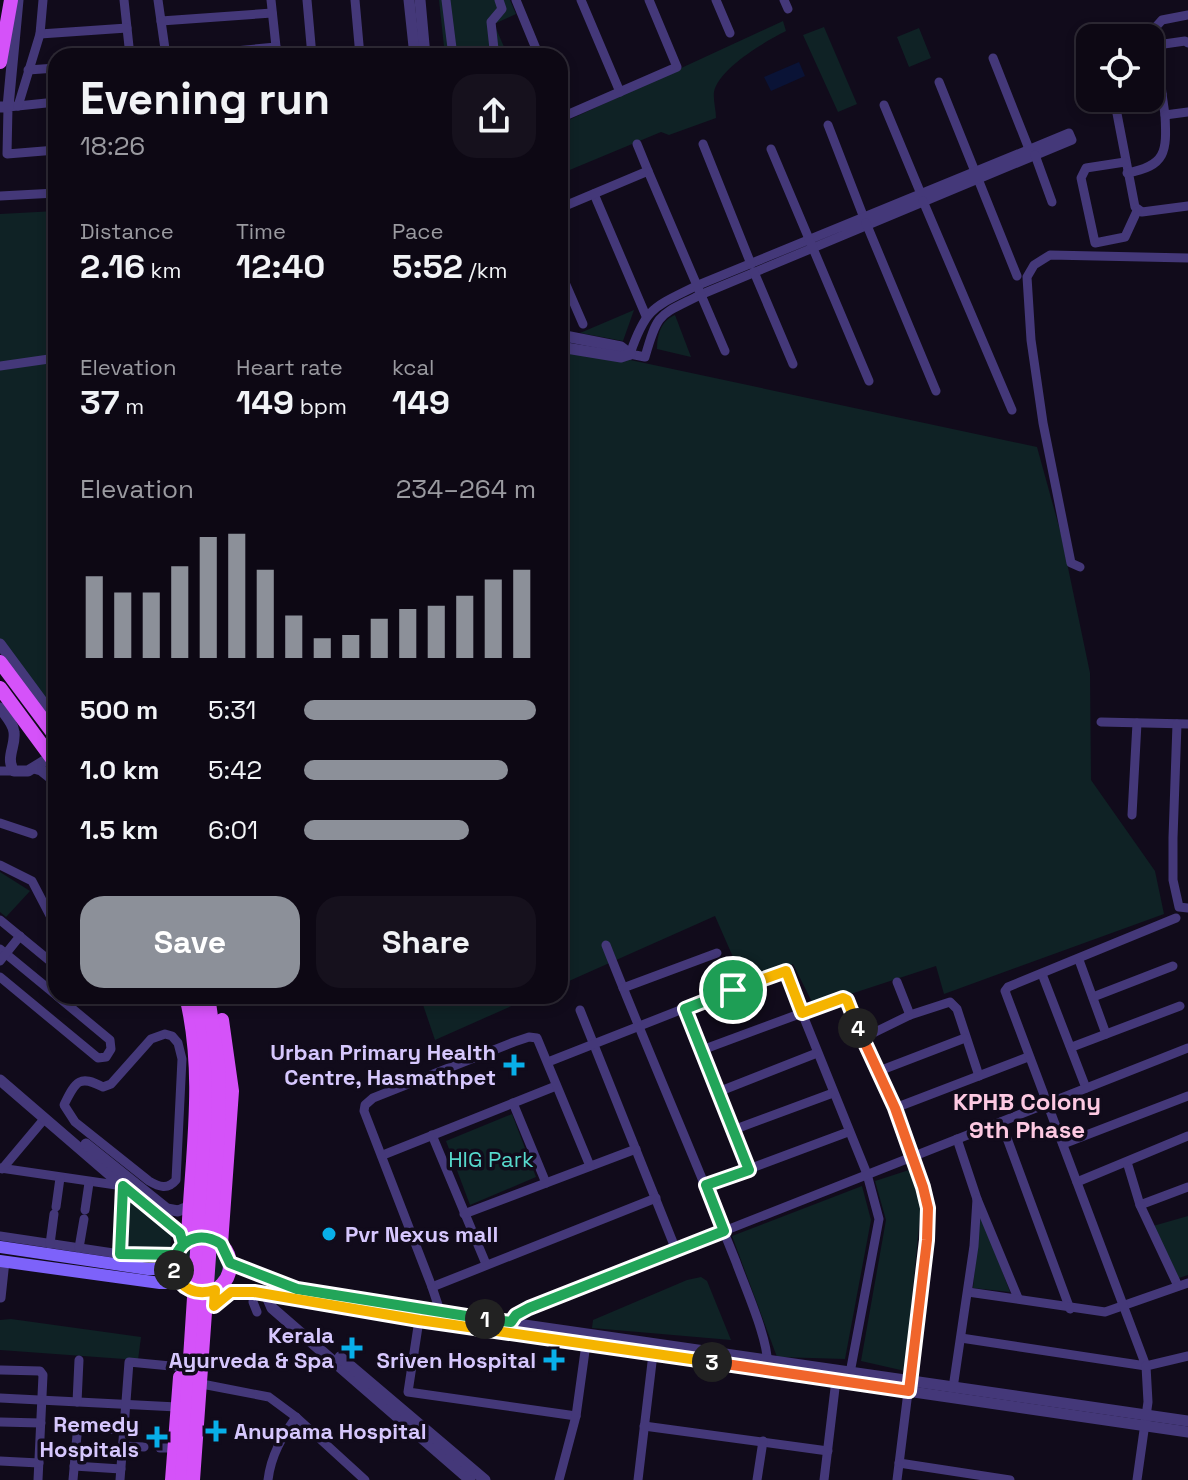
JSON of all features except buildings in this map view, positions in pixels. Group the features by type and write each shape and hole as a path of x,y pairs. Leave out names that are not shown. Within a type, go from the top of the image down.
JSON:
{"main road":[{"path":"0,62 11,0"},
{"path":"0,662 48,726"},
{"path":"0,688 48,753"},
{"path":"172,1480 167,1448 177,1407 181,1367 181,1263 190,1206 197,1114 194,1034 188,1004"},
{"path":"182,1480 207,1100 206,1047 198,1004"},
{"path":"193,1480 219,1117 218,1064 209,1004"},
{"path":"181,1263 200,1293 215,1290 227,1279 230,1263 221,1244 232,1091 218,1004"},
{"path":"194,1157 226,1158"},
{"path":"2,1261 160,1283 205,1237 221,1244"},
{"path":"0,1247 148,1269 181,1263"},
{"path":"201,1480 215,1290"}],"street":[{"path":"18,0 7,154 48,151"},
{"path":"9,107 28,70 40,34 43,0"},
{"path":"124,0 129,48"},
{"path":"158,0 165,48"},
{"path":"271,0 276,48"},
{"path":"307,0 311,48"},
{"path":"355,0 359,48"},
{"path":"409,0 414,48"},
{"path":"420,0 424,48"},
{"path":"446,0 452,48"},
{"path":"495,48 491,22 502,9 499,0"},
{"path":"516,0 536,48"},
{"path":"581,0 620,92"},
{"path":"568,111 677,67 649,0"},
{"path":"716,0 730,33"},
{"path":"161,21 272,13"},
{"path":"1158,24 1162,20 1188,15"},
{"path":"40,34 127,28"},
{"path":"1164,45 1188,43"},
{"path":"993,58 1052,202"},
{"path":"28,70 48,69"},
{"path":"939,82 1017,276"},
{"path":"9,107 48,103"},
{"path":"884,105 1012,410"},
{"path":"1127,173 1149,168 1160,160 1166,134 1164,108"},
{"path":"1116,112 1137,211 1125,237 1095,243 1081,178 1083,172 1086,168 1125,162"},
{"path":"1165,115 1188,112"},
{"path":"828,125 936,391"},
{"path":"637,144 725,351"},
{"path":"703,144 793,364"},
{"path":"771,149 869,381"},
{"path":"568,348 621,357 628,352 634,331 653,308 1032,152"},
{"path":"568,205 648,171"},
{"path":"0,196 48,193"},
{"path":"594,194 643,320"},
{"path":"1137,211 1188,206"},
{"path":"1080,567 1071,563 1043,423 1031,340 1027,277 1034,265 1050,255 1188,258"},
{"path":"568,289 583,324"},
{"path":"568,337 621,347 645,357 654,324 661,315 698,290"},
{"path":"0,366 48,359"},
{"path":"0,644 48,709"},
{"path":"0,708 15,734 6,767 28,771 48,762"},
{"path":"1101,722 1182,724 1173,880 1179,907 1188,908"},
{"path":"1132,815 1137,723"},
{"path":"34,768 48,776"},
{"path":"0,823 33,834"},
{"path":"0,865 32,881 48,910"},
{"path":"44,902 48,901"},
{"path":"1137,1480 1148,1402 1146,1366 1005,991 1008,987 1176,918"},
{"path":"0,920 48,959"},
{"path":"20,936 2,954 48,987"},
{"path":"606,945 724,1231 746,1289 768,1366"},
{"path":"623,988 717,953"},
{"path":"1079,960 1106,1034"},
{"path":"1093,997 1173,966"},
{"path":"548,1062 782,970 788,973 867,1174 879,1219 850,1373"},
{"path":"1042,974 1086,1088"},
{"path":"0,977 98,1058 106,1057 111,1049 110,1040 69,1004"},
{"path":"897,982 910,1015"},
{"path":"702,1050 843,998 847,1000 895,1108 928,1208 927,1240 897,1480"},
{"path":"40,1009 48,1001"},
{"path":"863,1038 910,1015 954,1003 979,1076"},
{"path":"1072,1047 1180,1006"},
{"path":"685,1009 749,1170"},
{"path":"580,1010 676,1250"},
{"path":"120,1254 126,1183 70,1124 64,1105 80,1082 90,1079 100,1086 107,1086 151,1039 165,1034 174,1038 194,1034"},
{"path":"437,1312 432,1287 364,1111 365,1105 373,1098 529,1037 537,1038 590,1166"},
{"path":"174,1038 182,1059 176,1180"},
{"path":"879,1071 965,1038"},
{"path":"511,1322 516,1315 529,1308 1188,1048"},
{"path":"718,1092 817,1053"},
{"path":"895,1108 1028,1057"},
{"path":"0,1072 70,1124 150,1189 172,1211 190,1206"},
{"path":"0,1080 172,1224 180,1233 181,1263 0,1236"},
{"path":"383,1155 556,1086"},
{"path":"733,1130 833,1093"},
{"path":"1063,1144 1188,1096"},
{"path":"513,1103 546,1183"},
{"path":"1,1168 45,1118"},
{"path":"1001,1122 1070,1309"},
{"path":"706,1185 848,1132"},
{"path":"432,1135 486,1264"},
{"path":"1077,1182 1188,1136"},
{"path":"957,1139 977,1199 1018,1298"},
{"path":"464,1214 636,1149"},
{"path":"968,1292 1105,1312 1183,1285 1140,1205 1127,1162"},
{"path":"1,1168 89,1183 126,1183 150,1189 166,1187 176,1180 192,1184"},
{"path":"50,1244 60,1178"},
{"path":"79,1248 89,1183"},
{"path":"1140,1205 1188,1187"},
{"path":"432,1287 656,1198"},
{"path":"953,1388 968,1292 977,1199"},
{"path":"1,1298 2,1261"},
{"path":"230,1263 297,1289 511,1322 836,1380 953,1388 1145,1420 1188,1432"},
{"path":"214,1306 231,1292 260,1293 653,1354 850,1373 909,1386 1145,1420 1188,1421"},
{"path":"257,1312 253,1302 260,1293"},
{"path":"260,1293 272,1308 397,1410"},
{"path":"287,1299 284,1306 286,1312 465,1475 485,1480"},
{"path":"397,1410 408,1392 419,1320"},
{"path":"961,1338 1146,1366 1188,1356"},
{"path":"559,1480 576,1416 586,1344"},
{"path":"638,1480 653,1354"},
{"path":"77,1402 79,1360"},
{"path":"74,1466 120,1475 129,1362 181,1367"},
{"path":"1,1370 40,1371 44,1377 38,1480"},
{"path":"824,1480 836,1380"},
{"path":"207,1385 269,1397 296,1417 365,1480"},
{"path":"408,1392 576,1416"},
{"path":"0,1398 177,1407"},
{"path":"268,1480 277,1445 296,1417"},
{"path":"0,1422 41,1423"},
{"path":"644,1426 828,1451"},
{"path":"90,1428 124,1430"},
{"path":"73,1480 77,1435"},
{"path":"757,1480 763,1441"},
{"path":"122,1446 144,1447"},
{"path":"0,1461 39,1463"},
{"path":"899,1463 1010,1480"}],"green space":[{"path":"439,0 510,0 516,14 494,24 504,48 444,48"},
{"path":"783,21 786,31 744,56 718,83 714,92 716,118 669,135 661,132 568,171 568,120"},
{"path":"824,27 857,104 838,112 803,35"},
{"path":"919,28 931,58 909,67 897,37"},
{"path":"48,211 48,711 0,642 0,214"},
{"path":"634,310 623,341 580,333"},
{"path":"675,315 691,357 657,349 661,329"},
{"path":"568,347 1037,447 1061,534 1090,673 1091,780 1155,871 1164,914 944,994 936,966 814,1006 793,964 747,989 715,916 568,981"},
{"path":"0,872 30,891 6,917 0,912"},
{"path":"423,1004 516,1004 435,1040"},
{"name":"HIG Park","path":"512,1114 536,1177 470,1205 446,1141"},
{"path":"909,1170 921,1205 905,1371 861,1361 886,1220 875,1181"},
{"path":"862,1186 871,1220 845,1359 777,1357 732,1236"},
{"path":"128,1196 172,1230 170,1251 126,1250"},
{"path":"980,1212 1010,1292 973,1288"},
{"path":"1188,1216 1188,1275 1179,1278 1153,1226"},
{"path":"186,1246 218,1246 226,1259 227,1270 222,1279 204,1288 193,1287 184,1281 178,1263"},
{"path":"701,1277 707,1281 731,1340 592,1328 593,1320"},
{"path":"0,1320 141,1337 138,1360 0,1350"}],"water":[{"path":"799,62 805,76 771,91 764,77"}],"place":[{"name":"Urban Primary Health Centre, Hasmathpet","path":"514,1065"},
{"name":"Pvr Nexus mall","path":"329,1234"},
{"name":"Kerala Ayurveda & Spa","path":"352,1348"},
{"name":"Sriven Hospital","path":"554,1360"},
{"name":"Anupama Hospital","path":"216,1431"},
{"name":"Remedy Hospitals","path":"157,1437"}],"district":[{"name":"KPHB Colony 9th Phase","path":"1027,1115"}],"route":[{"path":"733,990 685,1009 749,1170 706,1185 724,1231 529,1308 516,1315 511,1322 297,1289 230,1263 226,1249 214,1239 205,1237 188,1240 176,1255 120,1254 123,1186 180,1233 183,1244 177,1251 176,1255 174,1262 176,1276 193,1292 215,1290 214,1306 231,1292 254,1292 419,1320 909,1391 928,1208 913,1156 879,1071 847,1000 843,998 802,1013 788,973 782,970 733,990"}]}
